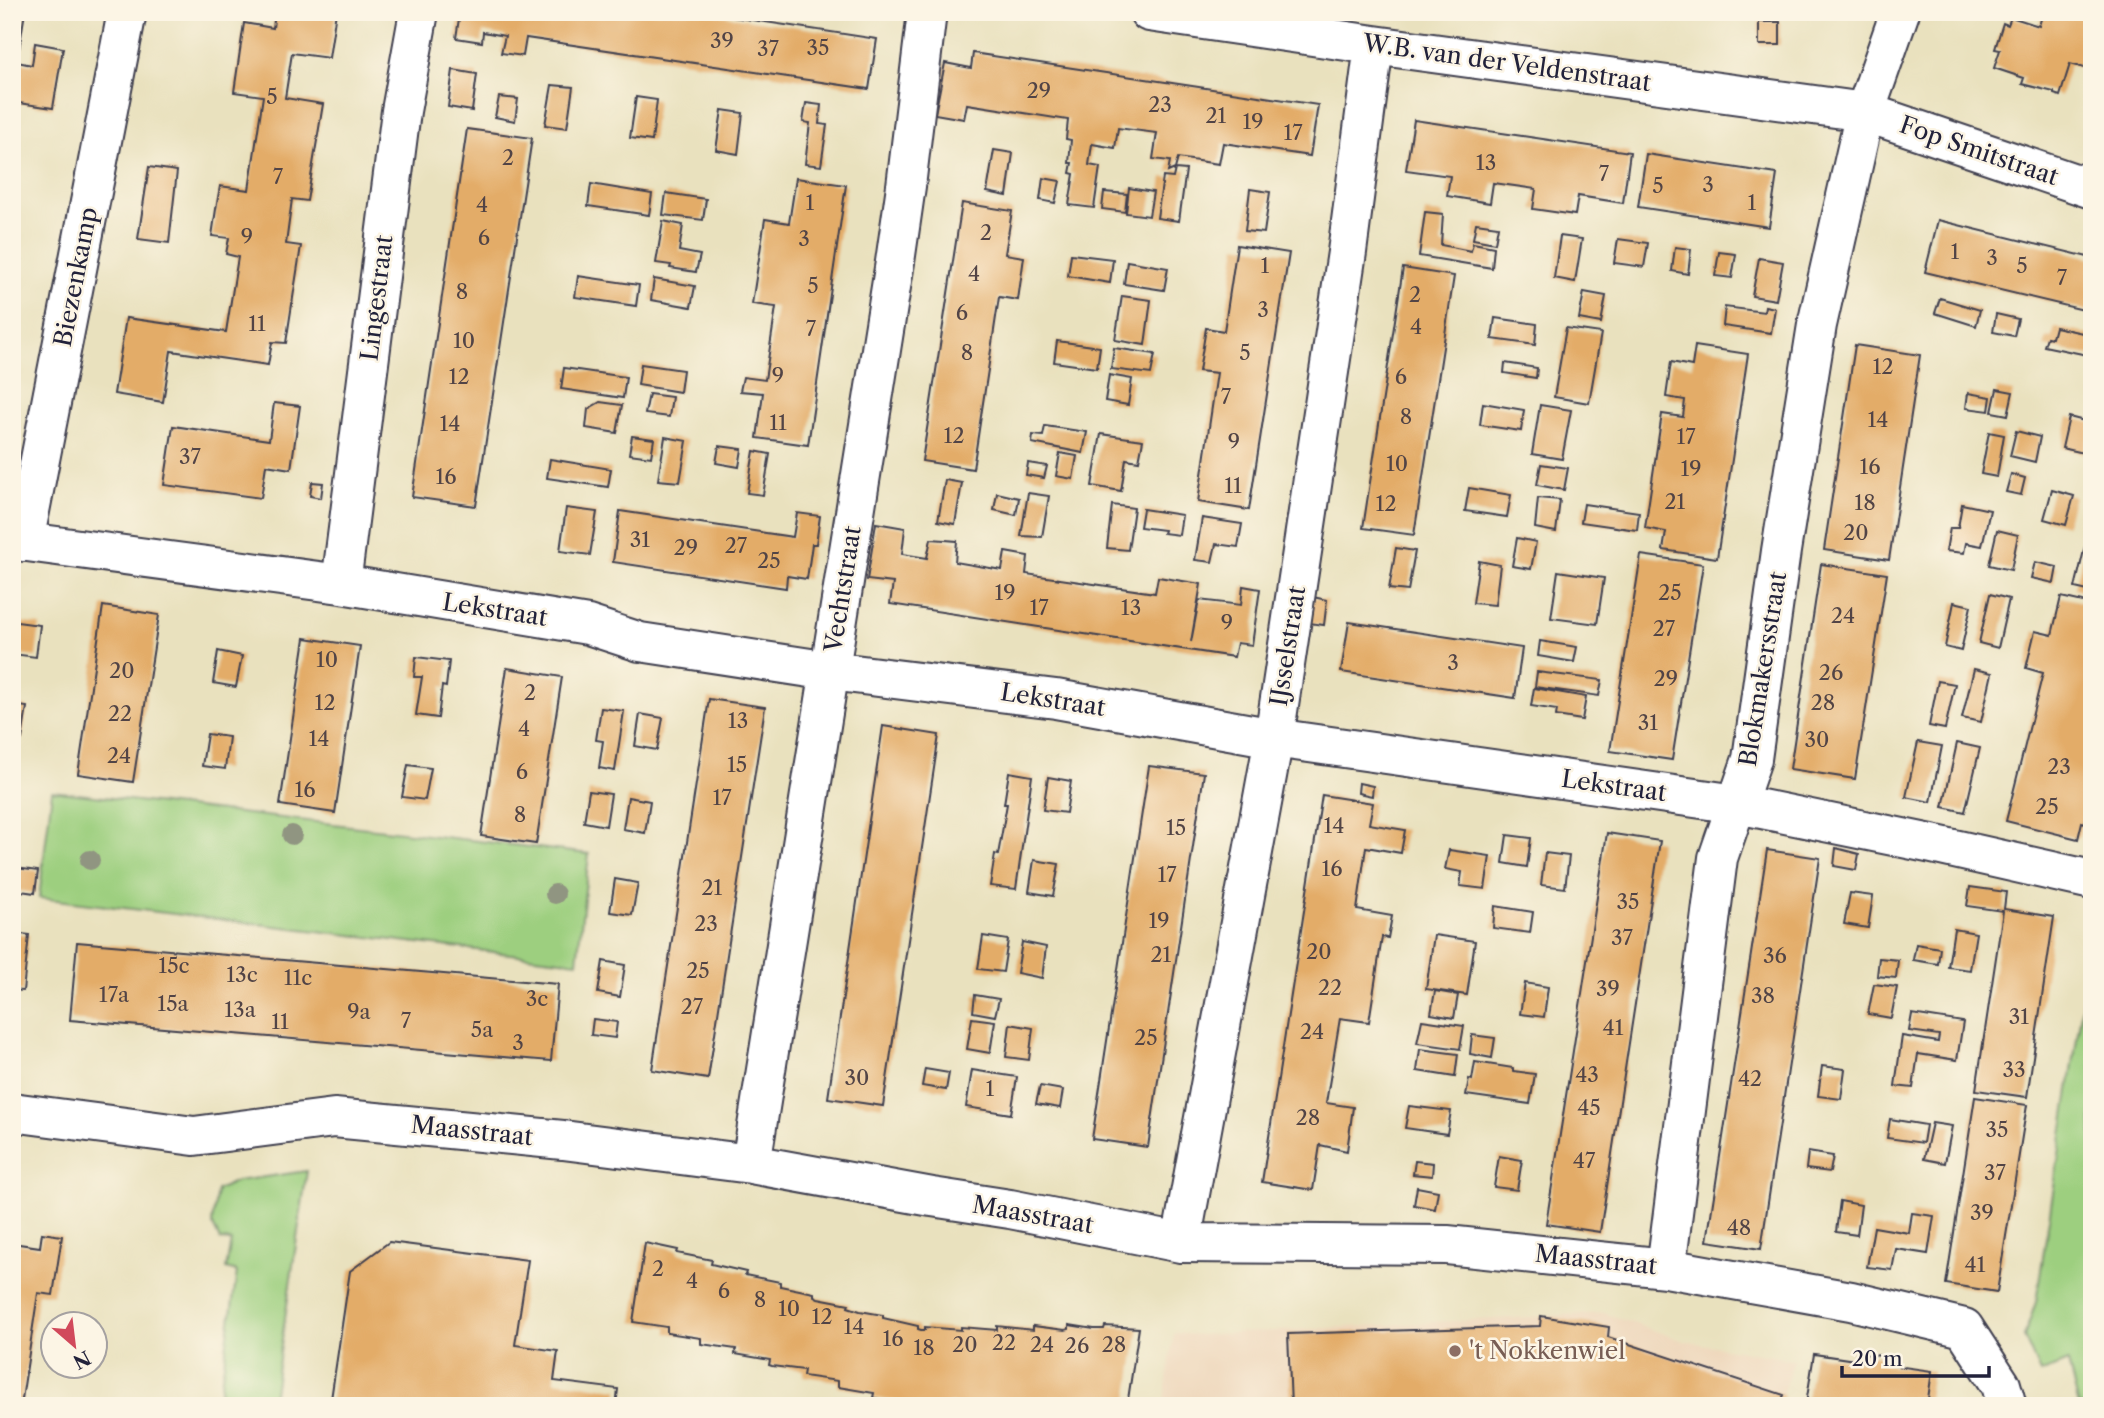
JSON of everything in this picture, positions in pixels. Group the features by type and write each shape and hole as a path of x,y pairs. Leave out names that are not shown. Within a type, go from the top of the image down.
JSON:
{"street":[{"name":"Biezenkamp","path":"18,541 127,12"},
{"name":"Lingestraat","path":"341,584 401,111 419,12"},
{"name":"Vechtstraat","path":"751,1164 906,186 927,12"},
{"name":"W.B. van der Veldenstraat","path":"1149,12 1374,46 1865,112"},
{"name":"Blokmakersstraat","path":"1666,1268 1718,859 1752,759 1781,551 1818,325 1865,112 1900,12"},
{"name":"IJsselstraat","path":"1181,1243 1274,738 1347,252 1374,46"},
{"name":"Fop Smitstraat","path":"1865,112 2092,189"},
{"name":"Lekstraat","path":"18,541 341,584 588,625 640,642 830,671 1056,699 1274,738 1737,804 2092,880"},
{"name":"Maasstraat","path":"12,1112 194,1136 334,1118 563,1140 751,1164 1010,1209 1181,1243 1447,1245 1666,1268 1851,1301 1964,1328 2001,1385 2007,1406"}],"shaded area":[{"name":"'t Nokkenwiel","path":"1604,1313 1684,1341 1794,1360 1778,1406 1163,1406 1174,1333 1200,1335"}],"green space":[{"path":"52,791 589,854 577,962 39,898"},
{"path":"2092,942 2092,1406 2079,1406 2068,1362 2040,1373 2024,1337 2036,1302"},
{"path":"307,1171 272,1406 218,1406 237,1272 226,1269 231,1241 220,1240 212,1223 217,1190 237,1181"}],"building":[{"path":"12,12 25,12 17,62 32,65 35,43 63,48 53,108 12,102"},
{"path":"275,12 336,12 329,58 292,53 285,98 323,104 307,201 292,199 286,244 301,246 286,343 272,342 268,365 171,351 163,402 114,394 126,318 226,332 238,257 226,254 229,238 212,236 216,209 220,186 249,190 263,96 234,92 244,23 273,28"},
{"path":"460,12 700,12 877,39 869,89 526,38 523,56 501,53 505,36 483,32 482,42 456,38"},
{"path":"2043,12 2082,12 2092,15 2092,70 2070,64 2060,96 2022,84 2024,78 1994,68 2000,50 1995,49 2003,23 2008,25 2011,17 2039,26"},
{"path":"1759,22 1780,22 1780,45 1759,45"},
{"path":"973,53 1318,105 1310,156 1223,143 1219,164 1178,158 1175,169 1168,172 1170,161 1153,159 1157,133 1118,128 1115,148 1092,144 1089,165 1100,167 1094,208 1069,205 1074,174 1070,173 1072,163 1069,163 1071,140 1066,139 1068,120 967,104 964,119 935,114 945,63 971,68"},
{"path":"453,70 477,74 472,111 448,107"},
{"path":"552,85 573,87 567,128 545,125"},
{"path":"499,97 518,99 515,121 495,117"},
{"path":"636,97 657,100 652,141 630,138"},
{"path":"806,103 821,105 819,124 827,125 821,166 805,164 810,123 803,122"},
{"path":"722,110 743,113 738,154 716,150"},
{"path":"1414,120 1630,152 1623,203 1578,196 1575,215 1533,209 1536,189 1493,183 1490,203 1447,196 1450,176 1406,170"},
{"path":"467,129 532,138 476,506 412,497"},
{"path":"994,150 1013,153 1007,196 987,192"},
{"path":"1646,154 1777,174 1769,227 1638,207"},
{"path":"149,167 177,171 169,243 138,239"},
{"path":"1175,169 1186,170 1179,221 1157,218 1163,177 1173,178"},
{"path":"796,178 846,185 808,445 757,438 763,393 740,391 743,377 765,380 776,307 752,304 765,219 789,223"},
{"path":"1043,178 1060,181 1055,203 1040,200"},
{"path":"591,184 652,194 649,215 588,206"},
{"path":"1129,188 1153,192 1149,216 1126,213"},
{"path":"1250,189 1270,192 1264,233 1245,231"},
{"path":"1104,192 1127,194 1125,212 1102,209"},
{"path":"666,193 706,199 703,220 663,215"},
{"path":"962,203 1012,211 1005,254 1024,257 1018,300 999,297 973,469 922,461"},
{"path":"1425,212 1443,214 1441,245 1471,251 1473,243 1494,247 1492,268 1419,256"},
{"path":"1938,220 2092,258 2092,312 1925,272"},
{"path":"663,221 683,225 679,251 700,255 696,272 656,263"},
{"path":"1476,223 1498,226 1495,243 1473,239"},
{"path":"1560,236 1582,239 1575,282 1554,278"},
{"path":"1618,239 1648,243 1644,267 1614,263"},
{"path":"1237,245 1289,253 1249,510 1198,502 1217,373 1199,371 1206,328 1224,331"},
{"path":"1675,247 1691,249 1688,274 1672,271"},
{"path":"1719,252 1736,254 1732,278 1715,276"},
{"path":"1071,254 1113,259 1110,283 1068,276"},
{"path":"12,258 22,260 16,292 12,291"},
{"path":"1759,258 1783,262 1776,300 1752,296"},
{"path":"1127,261 1168,268 1164,290 1124,284"},
{"path":"1403,268 1454,276 1414,535 1363,528"},
{"path":"578,276 639,285 636,306 575,297"},
{"path":"654,279 695,286 691,307 651,300"},
{"path":"1584,292 1606,296 1601,323 1579,319"},
{"path":"1122,296 1151,300 1145,345 1115,340"},
{"path":"1940,298 1980,310 1976,326 1935,313"},
{"path":"1765,306 1775,308 1771,333 1723,326 1725,307 1764,312"},
{"path":"1996,314 2018,319 2014,336 1993,332"},
{"path":"1495,318 1537,324 1535,345 1492,339"},
{"path":"2055,327 2092,335 2092,356 2044,346 2047,337 2052,338"},
{"path":"1566,328 1601,333 1589,403 1554,397"},
{"path":"1057,341 1100,347 1097,368 1054,362"},
{"path":"1855,345 1920,355 1889,560 1824,550"},
{"path":"1695,346 1748,354 1717,558 1663,550 1666,532 1645,528 1662,414 1683,417 1685,400 1666,397 1671,362 1692,366"},
{"path":"1114,348 1155,354 1151,374 1111,369"},
{"path":"1505,363 1537,368 1536,378 1504,373"},
{"path":"641,364 683,370 680,392 638,385"},
{"path":"564,368 626,377 623,398 561,389"},
{"path":"1109,375 1132,379 1128,405 1105,401"},
{"path":"1997,389 2013,392 2008,415 1992,412"},
{"path":"1968,393 1991,397 1989,411 1966,408"},
{"path":"649,394 672,397 669,417 645,414"},
{"path":"600,402 622,405 617,433 586,428 588,409"},
{"path":"274,403 300,406 291,469 266,465 261,498 164,485 173,426 269,440"},
{"path":"1483,403 1524,410 1521,431 1480,425"},
{"path":"1540,405 1571,410 1562,459 1532,454"},
{"path":"2069,417 2092,423 2084,453 2062,448"},
{"path":"1045,426 1087,432 1083,453 1032,443 1033,435 1043,436"},
{"path":"2016,431 2040,437 2035,462 2010,456"},
{"path":"1989,432 2004,435 1997,477 1981,474"},
{"path":"1101,434 1143,440 1139,461 1126,459 1121,491 1092,486"},
{"path":"632,436 654,439 651,457 629,454"},
{"path":"665,437 687,441 680,482 658,480"},
{"path":"719,446 742,449 739,467 716,463"},
{"path":"754,451 770,454 763,495 747,493"},
{"path":"1060,453 1077,456 1073,479 1056,476"},
{"path":"550,459 611,469 608,487 547,478"},
{"path":"1028,463 1047,466 1044,478 1026,475"},
{"path":"1541,464 1568,468 1564,490 1537,485"},
{"path":"2011,474 2025,478 2021,495 2006,492"},
{"path":"945,480 962,483 955,524 938,521"},
{"path":"312,482 323,483 321,498 310,496"},
{"path":"1469,488 1511,495 1507,517 1465,511"},
{"path":"2052,490 2074,496 2066,525 2044,519"},
{"path":"997,493 1019,498 1016,515 994,510"},
{"path":"1028,493 1049,496 1042,537 1021,536"},
{"path":"1538,498 1560,500 1556,532 1535,528"},
{"path":"1584,504 1639,512 1637,530 1581,522"},
{"path":"1962,504 1990,510 1982,546 1966,543 1964,553 1946,551 1950,528 1958,528"},
{"path":"1112,505 1134,508 1128,550 1107,548"},
{"path":"566,508 597,512 590,555 560,551"},
{"path":"1143,509 1182,515 1179,535 1140,527"},
{"path":"620,511 793,537 797,513 820,516 816,544 812,544 807,579 787,576 786,588 613,562"},
{"path":"1202,518 1242,524 1238,547 1216,544 1212,562 1195,560"},
{"path":"2092,521 2092,592 2075,588"},
{"path":"876,523 905,528 902,554 927,558 931,539 957,541 955,562 1002,570 1005,552 1028,556 1026,574 1155,593 1158,577 1201,584 1191,642 1199,600 1241,605 1243,586 1260,589 1252,645 1237,643 1234,657 890,604 893,583 867,580"},
{"path":"1997,530 2018,535 2011,570 1989,565"},
{"path":"1517,538 1536,542 1531,569 1512,566"},
{"path":"1396,548 1415,551 1408,591 1389,589"},
{"path":"1641,555 1703,564 1672,760 1610,751"},
{"path":"1479,561 1500,565 1495,605 1473,603"},
{"path":"2035,562 2057,567 2054,583 2031,578"},
{"path":"1821,564 1887,574 1855,779 1790,769"},
{"path":"1558,571 1604,578 1597,624 1551,618"},
{"path":"1990,594 2009,599 1998,648 1979,643"},
{"path":"1313,597 1327,600 1324,625 1309,623"},
{"path":"2061,597 2092,604 2092,795 2078,839 2006,821 2043,673 2026,668 2035,631 2052,635"},
{"path":"1954,602 1971,606 1961,651 1945,647"},
{"path":"103,606 159,615 133,782 78,774"},
{"path":"17,622 40,625 36,657 12,654"},
{"path":"1349,622 1522,648 1515,698 1341,672"},
{"path":"305,638 360,646 335,813 280,805"},
{"path":"1540,641 1577,647 1574,662 1538,656"},
{"path":"218,651 242,656 236,687 213,683"},
{"path":"416,657 449,661 446,687 442,686 438,718 416,715 422,677 414,677"},
{"path":"507,668 562,677 536,844 481,836"},
{"path":"1974,669 1992,673 1981,722 1962,718"},
{"path":"1537,672 1602,680 1599,696 1535,687"},
{"path":"1938,681 1955,684 1945,729 1929,726"},
{"path":"1534,688 1586,697 1582,720 1556,716 1557,710 1531,706"},
{"path":"709,699 765,707 708,1079 652,1070"},
{"path":"12,705 27,707 22,739 12,737"},
{"path":"601,708 624,711 615,771 599,768 603,741 596,740"},
{"path":"640,714 663,718 657,750 635,746"},
{"path":"883,726 939,735 883,1106 828,1098"},
{"path":"207,734 229,737 225,769 202,766"},
{"path":"1918,742 1942,746 1931,802 1906,797"},
{"path":"1957,743 1980,748 1965,812 1943,807"},
{"path":"408,765 431,768 425,800 402,797"},
{"path":"1149,766 1204,773 1148,1147 1092,1139"},
{"path":"1009,772 1032,776 1016,889 990,886 1007,804 1004,804"},
{"path":"1048,777 1071,781 1066,813 1043,810"},
{"path":"1359,783 1373,786 1372,796 1358,793"},
{"path":"589,791 611,794 606,826 584,822"},
{"path":"1322,795 1373,803 1369,824 1405,830 1401,853 1366,847 1357,910 1392,916 1388,938 1382,937 1369,1022 1340,1018 1326,1103 1353,1107 1347,1151 1320,1145 1313,1190 1262,1182"},
{"path":"628,797 650,801 645,833 623,829"},
{"path":"1607,833 1660,841 1600,1232 1546,1224"},
{"path":"1507,835 1531,838 1527,867 1503,863"},
{"path":"1836,848 1859,854 1856,870 1834,866"},
{"path":"1449,850 1490,856 1485,889 1460,886 1462,872 1445,869"},
{"path":"1767,850 1820,858 1761,1249 1707,1241"},
{"path":"1545,853 1569,856 1565,888 1541,885"},
{"path":"1034,860 1059,864 1053,896 1029,892"},
{"path":"16,868 38,871 35,893 13,890"},
{"path":"615,879 638,883 632,915 610,912"},
{"path":"1970,887 2006,892 2004,909 2054,917 2027,1097 1976,1090 2003,911 1967,906"},
{"path":"1850,893 1873,896 1868,928 1844,924"},
{"path":"1495,906 1533,912 1530,933 1493,928"},
{"path":"1954,929 1976,933 1970,970 1948,967"},
{"path":"12,933 29,935 23,991 12,990"},
{"path":"1434,935 1475,941 1467,995 1426,989"},
{"path":"983,936 1008,940 1003,972 978,969"},
{"path":"77,942 558,984 551,1061 70,1020"},
{"path":"1022,942 1046,947 1042,978 1017,973"},
{"path":"1916,944 1940,948 1938,964 1913,960"},
{"path":"1879,958 1898,960 1896,978 1877,976"},
{"path":"603,961 625,965 620,997 598,993"},
{"path":"1525,983 1548,987 1544,1017 1520,1014"},
{"path":"1874,984 1897,987 1891,1018 1868,1014"},
{"path":"1435,991 1458,995 1454,1018 1431,1014"},
{"path":"975,995 999,999 995,1016 973,1012"},
{"path":"1912,1014 1963,1022 1957,1060 1918,1054 1913,1088 1895,1086 1902,1036 1938,1042 1939,1035 1909,1031"},
{"path":"972,1018 995,1021 990,1053 967,1049"},
{"path":"593,1019 617,1022 615,1038 591,1035"},
{"path":"1422,1020 1464,1026 1460,1049 1417,1043"},
{"path":"1010,1024 1033,1028 1029,1060 1006,1057"},
{"path":"1472,1035 1495,1038 1492,1058 1470,1054"},
{"path":"1420,1049 1458,1054 1455,1077 1417,1071"},
{"path":"1475,1062 1535,1074 1530,1104 1466,1095"},
{"path":"1822,1066 1845,1069 1841,1099 1818,1096"},
{"path":"925,1069 949,1073 946,1090 922,1086"},
{"path":"972,1070 1017,1077 1011,1114 966,1107"},
{"path":"1040,1086 1063,1090 1060,1108 1036,1104"},
{"path":"1975,1097 2027,1105 1997,1292 1946,1284"},
{"path":"1409,1106 1451,1111 1447,1134 1405,1128"},
{"path":"1890,1119 1926,1125 1923,1143 1887,1138"},
{"path":"1932,1123 1952,1126 1945,1163 1924,1159"},
{"path":"1808,1152 1833,1156 1830,1172 1806,1169"},
{"path":"1499,1156 1522,1160 1517,1190 1494,1187"},
{"path":"1415,1161 1433,1163 1432,1176 1413,1174"},
{"path":"1417,1187 1438,1191 1435,1209 1414,1205"},
{"path":"1840,1201 1861,1205 1857,1235 1836,1232"},
{"path":"1912,1213 1934,1216 1928,1254 1896,1249 1892,1270 1867,1267 1874,1227 1909,1233"},
{"path":"42,1233 62,1236 53,1295 38,1293 21,1406 12,1406 12,1243 40,1247"},
{"path":"389,1242 528,1260 515,1345 558,1351 554,1381 618,1389 616,1406 330,1406 350,1271"},
{"path":"645,1243 712,1260 711,1264 780,1282 780,1286 814,1293 818,1298 849,1304 848,1307 918,1326 921,1330 925,1330 925,1327 961,1330 961,1327 997,1330 997,1326 1033,1330 1033,1326 1065,1330 1069,1329 1069,1325 1094,1329 1104,1329 1105,1326 1139,1328 1127,1406 1075,1406 1057,1403 1056,1406 963,1406 949,1403 948,1406 928,1406 873,1398 874,1393 838,1387 838,1381 803,1376 804,1370 772,1366 769,1365 770,1360 735,1354 736,1349 701,1344 701,1338 667,1333 667,1327 633,1322"},
{"name":"'t Nokkenwiel","path":"1541,1316 1609,1327 1608,1337 1784,1395 1781,1402 1790,1405 1791,1402 1806,1404 1814,1354 1862,1361 1863,1354 1883,1356 1882,1364 1932,1371 1927,1406 1291,1406 1288,1334 1540,1326"}],"place":[{"name":"'t Nokkenwiel","path":"1455,1351"}]}
